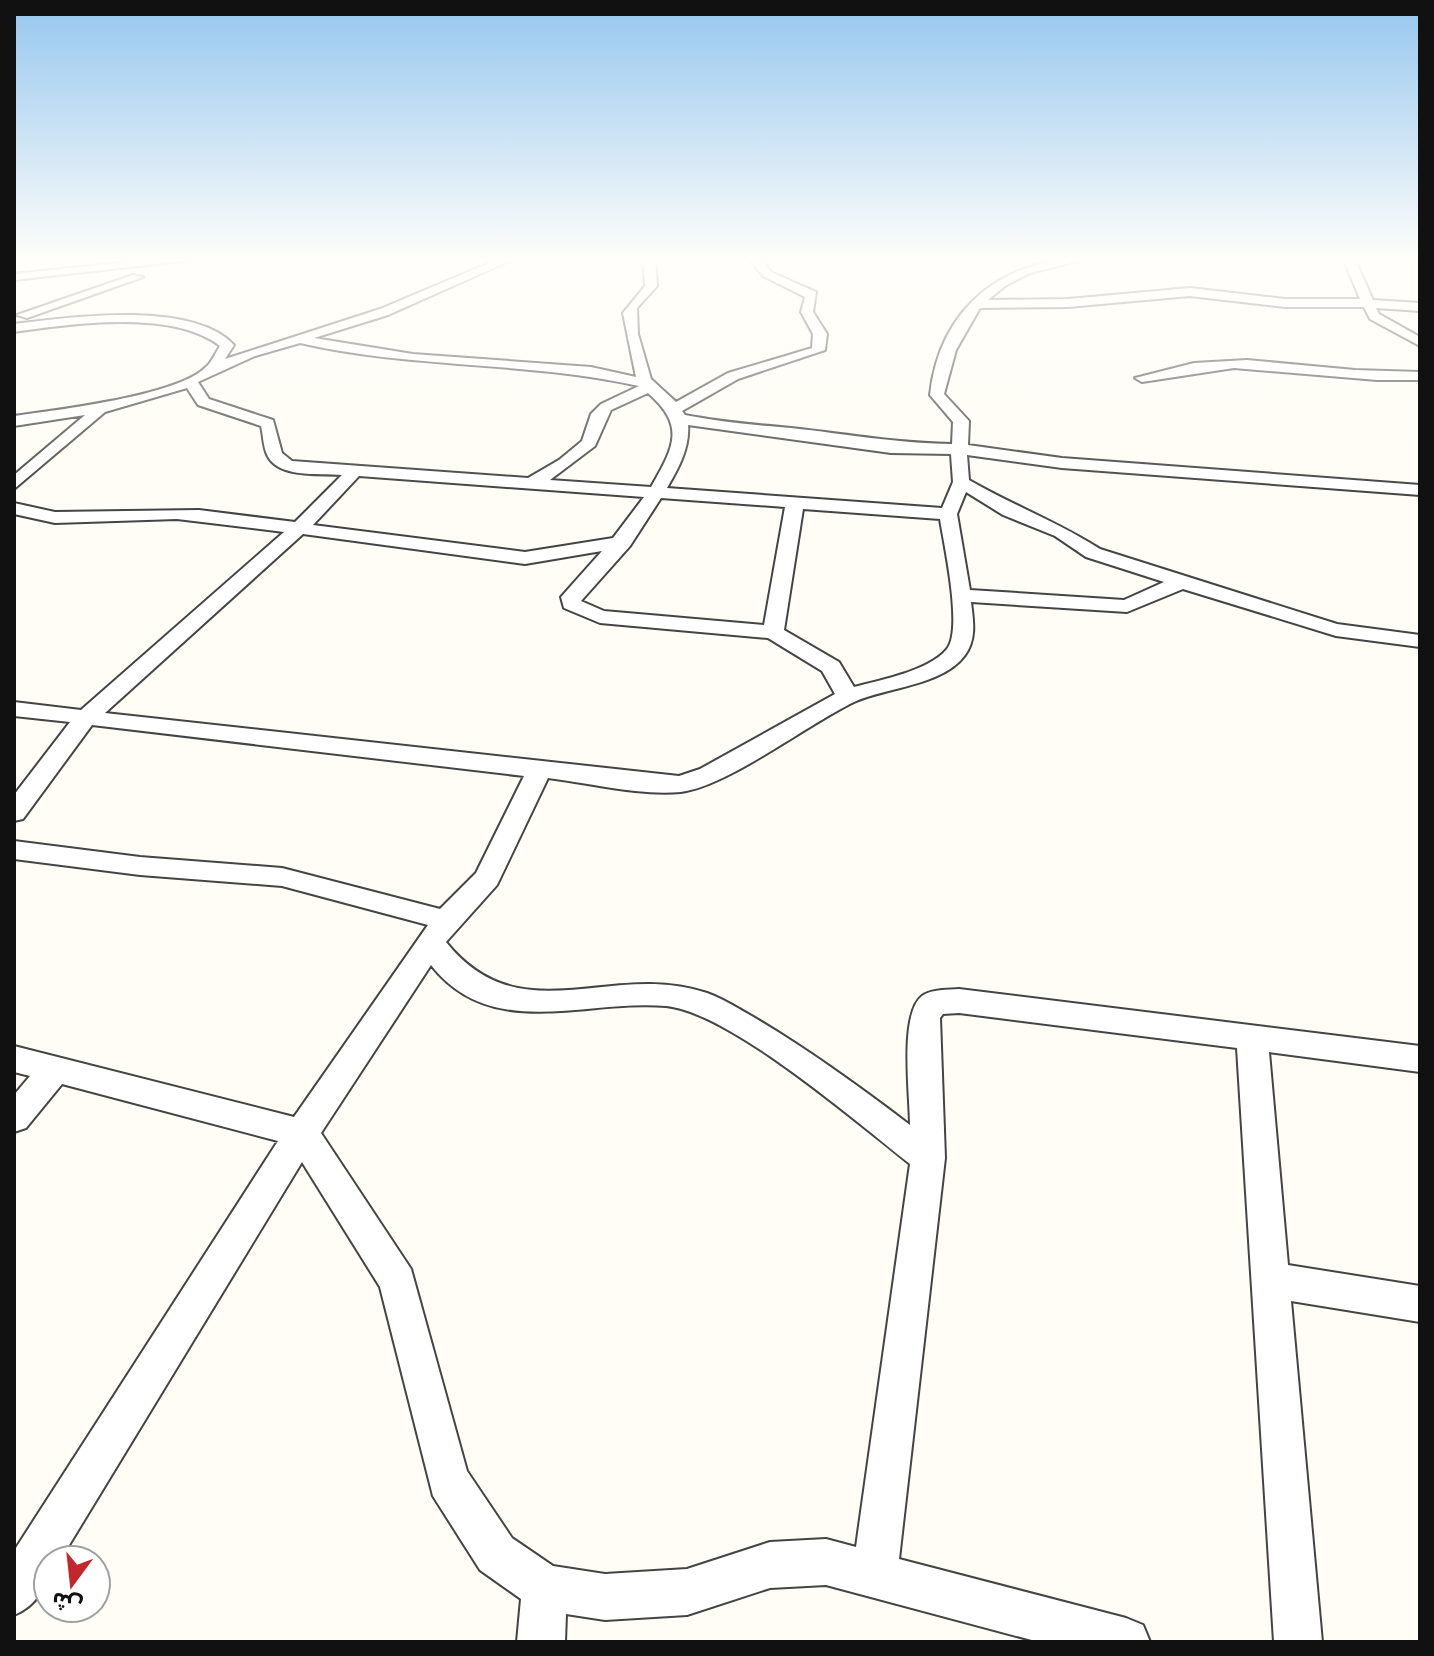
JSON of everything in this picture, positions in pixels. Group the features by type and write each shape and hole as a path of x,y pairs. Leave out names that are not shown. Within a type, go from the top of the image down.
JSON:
{"street":[{"path":"211,371 227,345 218,335"},
{"path":"14,421 105,408 191,382 250,353 307,335"},
{"path":"633,335 641,374 677,414 730,429 791,433 891,448 959,449 1074,464 1216,472 1420,490"},
{"path":"677,414 733,376 818,350 820,335"},
{"path":"14,709 661,784 682,784 709,774 848,696 923,674 956,653 963,635 961,595 948,514 961,482 961,421 937,395 937,386 956,335"},
{"path":"298,338 413,358 591,371 649,386"},
{"path":"1142,378 1216,364 1364,376 1420,376"},
{"path":"191,382 203,402 268,423 278,462 307,468 357,469 948,514"},
{"path":"532,483 565,464 589,443 599,414 606,407 649,386"},
{"path":"14,484 45,461 72,431 105,408"},
{"path":"677,414 680,449 623,542 571,597 571,604 579,611 600,617 773,632 831,667 848,696"},
{"path":"14,813 85,718 299,528 357,469"},
{"path":"961,482 1009,511 1061,532 1093,553 1336,630 1420,641"},
{"path":"773,632 795,503"},
{"path":"14,508 25,513 68,517 176,513 525,558 623,542"},
{"path":"961,595 1127,606 1182,582"},
{"path":"14,1592 302,1133 438,932 487,878 540,769"},
{"path":"14,850 140,866 282,877 438,932 458,977 485,992 520,1001 554,1003 637,994 696,1001 794,1055 928,1158"},
{"path":"875,1572 928,1158 924,1015 934,1003 959,1001 1420,1059"},
{"path":"1252,1037 1298,1642"},
{"path":"14,1059 302,1133 398,1281 448,1481 496,1554 545,1588 605,1597 687,1592 770,1565 826,1562 875,1572 1126,1642"},
{"path":"14,1118 56,1069"},
{"path":"1269,1280 1420,1304"},
{"path":"541,1642 545,1588"}]}
